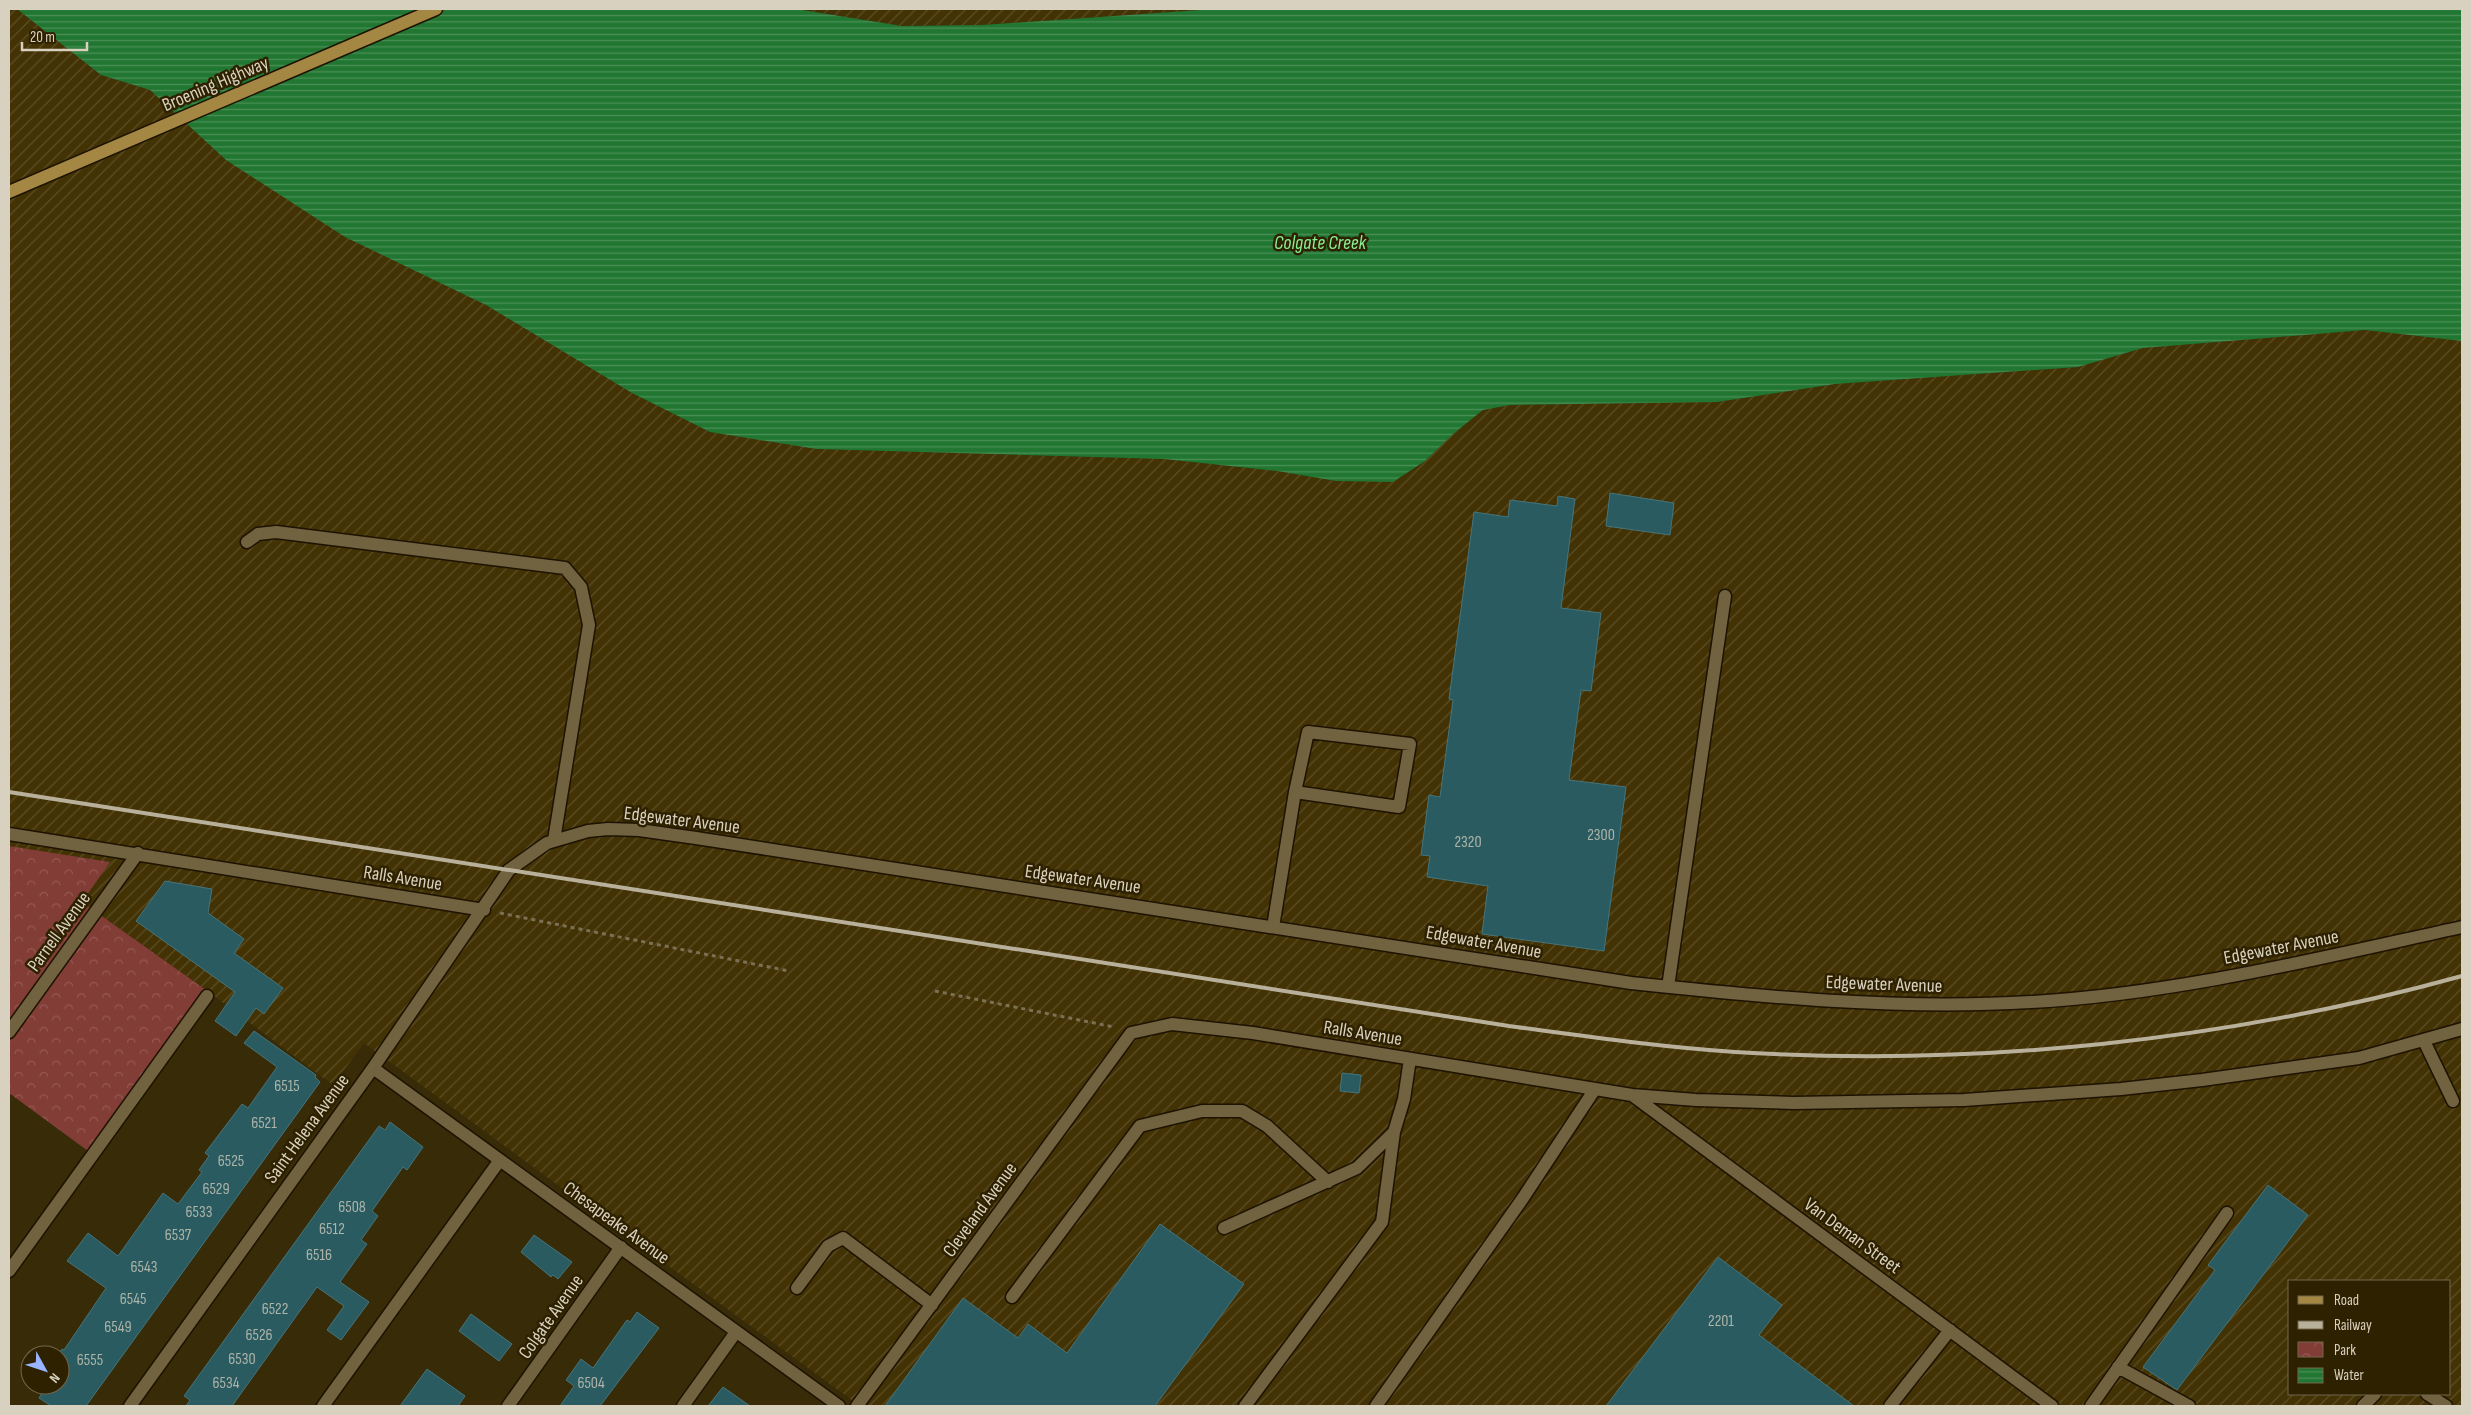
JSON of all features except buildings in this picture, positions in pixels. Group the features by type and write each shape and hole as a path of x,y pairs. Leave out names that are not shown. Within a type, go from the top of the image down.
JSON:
{"main road":[{"name":"Broening Highway","path":"9,192 436,9"}],"street":[{"path":"247,542 258,534 276,532 565,568 582,587 589,625 554,840"},
{"path":"1668,987 1725,596"},
{"path":"1273,927 1295,792 1308,732 1410,744 1399,807 1295,792"},
{"name":"Edgewater Avenue","path":"510,870 554,840 608,829 639,830 1273,927 1546,972 1668,987 1860,1002 1954,1005 2032,1002 2176,985 2264,970 2462,927"},
{"name":"Ralls Avenue","path":"9,834 138,853 484,910"},
{"name":"Parnell Avenue","path":"9,1032 138,853"},
{"name":"Saint Helena Avenue","path":"130,1406 373,1068 510,870"},
{"path":"9,1271 207,996"},
{"name":"Ralls Avenue","path":"1131,1033 1172,1024 1253,1033 1632,1094 1696,1100 1789,1103 1964,1100 2121,1089 2202,1080 2359,1058 2462,1029"},
{"name":"Cleveland Avenue","path":"857,1406 1131,1033"},
{"path":"2424,1041 2454,1101"},
{"path":"1245,1406 1382,1222 1394,1132 1404,1099 1410,1059"},
{"name":"Chesapeake Avenue","path":"373,1068 839,1406"},
{"path":"1376,1406 1523,1198 1595,1089"},
{"name":"Van Deman Street","path":"1632,1094 2052,1406"},
{"path":"1012,1297 1140,1126 1202,1111 1242,1111 1267,1126 1328,1182"},
{"path":"1224,1228 1357,1168 1394,1132"},
{"path":"323,1406 500,1160"},
{"path":"2091,1406 2227,1213"},
{"path":"797,1288 828,1246 843,1238 932,1305"},
{"name":"Colgate Avenue","path":"508,1406 621,1247"},
{"path":"1890,1406 1950,1330"},
{"path":"683,1406 736,1332"},
{"path":"2118,1367 2189,1406"},
{"path":"2363,1406 2374,1395"},
{"path":"2429,1395 2446,1406"}],"path":[{"path":"484,910 789,970"},
{"path":"935,991 1108,1025 1131,1033"}],"shaded area":[{"path":"9,9 17,9 101,75 150,90 226,160 486,305 632,393 710,432 816,449 1164,459 1277,471 1336,481 1453,434 1483,410 1510,405 1717,402 1835,384 2078,367 2143,348 2365,330 2462,341 2462,1406 860,1406 364,1043 333,1085 206,990 82,902 109,862 9,846"},
{"path":"796,9 1215,9 982,25 902,26"}],"green space":[{"path":"9,846 110,862 82,902 206,990 88,1151 9,1093"}],"water":[{"name":"Colgate Creek","path":"17,9 796,9 902,26 982,25 1215,9 2462,9 2462,341 2365,330 2143,348 2078,367 1835,384 1717,402 1510,405 1483,410 1453,434 1425,461 1393,482 1336,481 1277,471 1164,459 816,449 710,432 632,393 486,305 345,237 226,160 150,90 101,75"}],"railway":[{"path":"9,792 1509,1026 1707,1050 1826,1056 1918,1056 2010,1052 2102,1044 2193,1033 2283,1017 2373,999 2462,976"}]}
